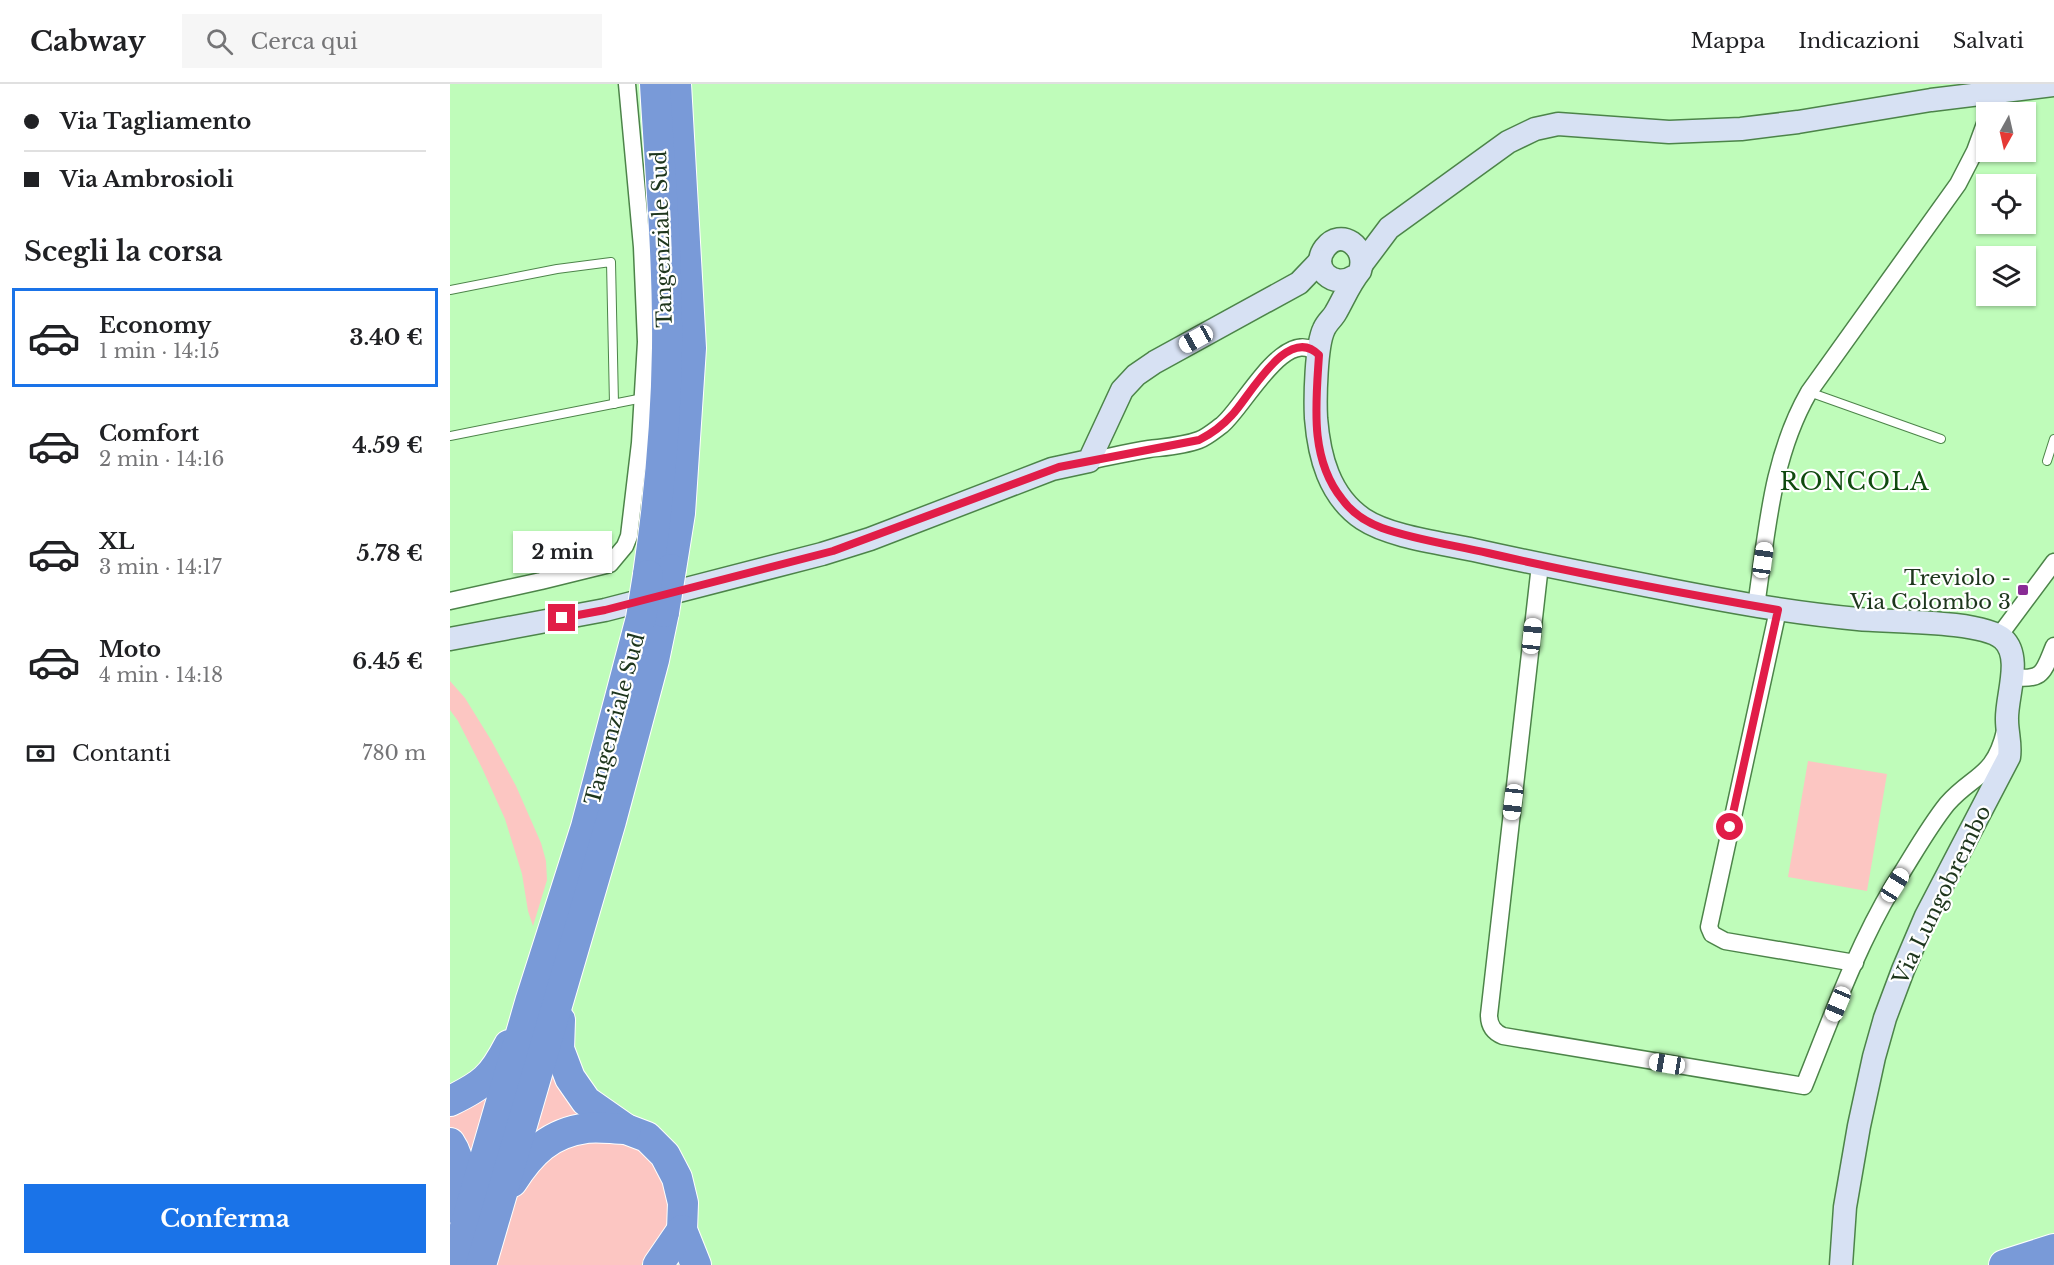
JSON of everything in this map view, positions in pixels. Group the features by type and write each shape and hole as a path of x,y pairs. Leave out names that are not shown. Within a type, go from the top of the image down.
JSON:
{"highway":[{"path":"644,84 652,190 664,245"},
{"name":"Tangenziale Sud","path":"655,84 667,347 664,428 657,512 660,572"},
{"name":"Tangenziale Sud","path":"481,1265 636,729 654,660 653,615 660,572 680,513 691,348 676,84"},
{"name":"Tangenziale Sud","path":"454,1265 531,999 586,827 636,643 653,615"},
{"path":"560,993 559,1050 570,1078 586,1101 626,1129 647,1137 665,1155 677,1178 683,1203 682,1230 696,1265"},
{"path":"450,1101 478,1088 498,1066 531,999"},
{"path":"500,1202 522,1166 542,1145 558,1136 587,1128 626,1129"},
{"path":"450,1143 455,1150 460,1168 460,1208 454,1265"},
{"path":"658,1265 682,1230"},
{"path":"2004,1265 2054,1249"}],"street":[{"path":"450,601 610,564 625,546 629,536 644,398 646,342 642,247 627,84"},
{"path":"1994,102 2054,85"},
{"path":"1089,461 1119,395 1136,375 1155,362 1299,283 1340,276 1389,228 1508,142 1535,129 1558,124 1670,132 1742,129 1931,100 1976,102"},
{"path":"1756,606 1781,455 1789,432 1809,392 1958,184 1976,148"},
{"path":"1340,276 1324,248 1335,241 1348,241 1389,228"},
{"path":"1348,241 1359,250 1340,276 1335,313 1324,327 1319,355 1315,409 1319,446 1330,480 1338,495 1363,519 1390,531 1540,565 1756,606 1863,620 1957,626 1999,636 2053,563"},
{"path":"450,639 605,610 822,554 870,539 1052,470 1199,440 1233,414 1270,367 1289,350 1297,346 1307,347 1319,355"},
{"path":"1540,565 1489,1015 1493,1029 1499,1034 1803,1086 1855,963 1888,896 1939,814 1953,798 1993,763 2007,722"},
{"path":"1778,610 1710,920 1710,931 1720,939 1730,942 1855,963"},
{"name":"Via Lungobrembo","path":"1841,1265 1845,1208 1858,1126 1882,1027 1921,927 2007,764 2010,741 2007,722 2012,653 1999,636"},
{"path":"2012,677 2032,678 2041,673 2054,646"}],"lane":[{"path":"450,290 557,269 611,262 614,404"},
{"path":"1809,392 1941,439"},
{"path":"450,436 644,398"},
{"path":"2047,461 2054,439"}],"shaded area":[{"path":"450,681 465,698 491,740 516,786 541,843 546,861 547,880 533,926 522,874 505,819 482,768 450,710"},
{"path":"1808,761 1887,774 1867,891 1788,877"},
{"path":"551,1053 588,1112 522,1151"},
{"path":"493,1085 471,1174 450,1131 450,1107"},
{"path":"573,1136 624,1141 644,1153 651,1162 662,1183 673,1216 655,1248 641,1265 496,1265 524,1174"}],"place":[{"name":"Treviolo - Via Colombo 3","path":"2023,590"}],"district":[{"name":"RONCOLA","path":"1855,481"}],"route":[{"path":"562,618 605,610 833,551 1059,467 1199,440 1233,414 1277,360 1297,346 1307,347 1319,355 1315,409 1318,438 1325,468 1342,500 1363,519 1399,533 1540,565 1778,610 1730,827"}]}
